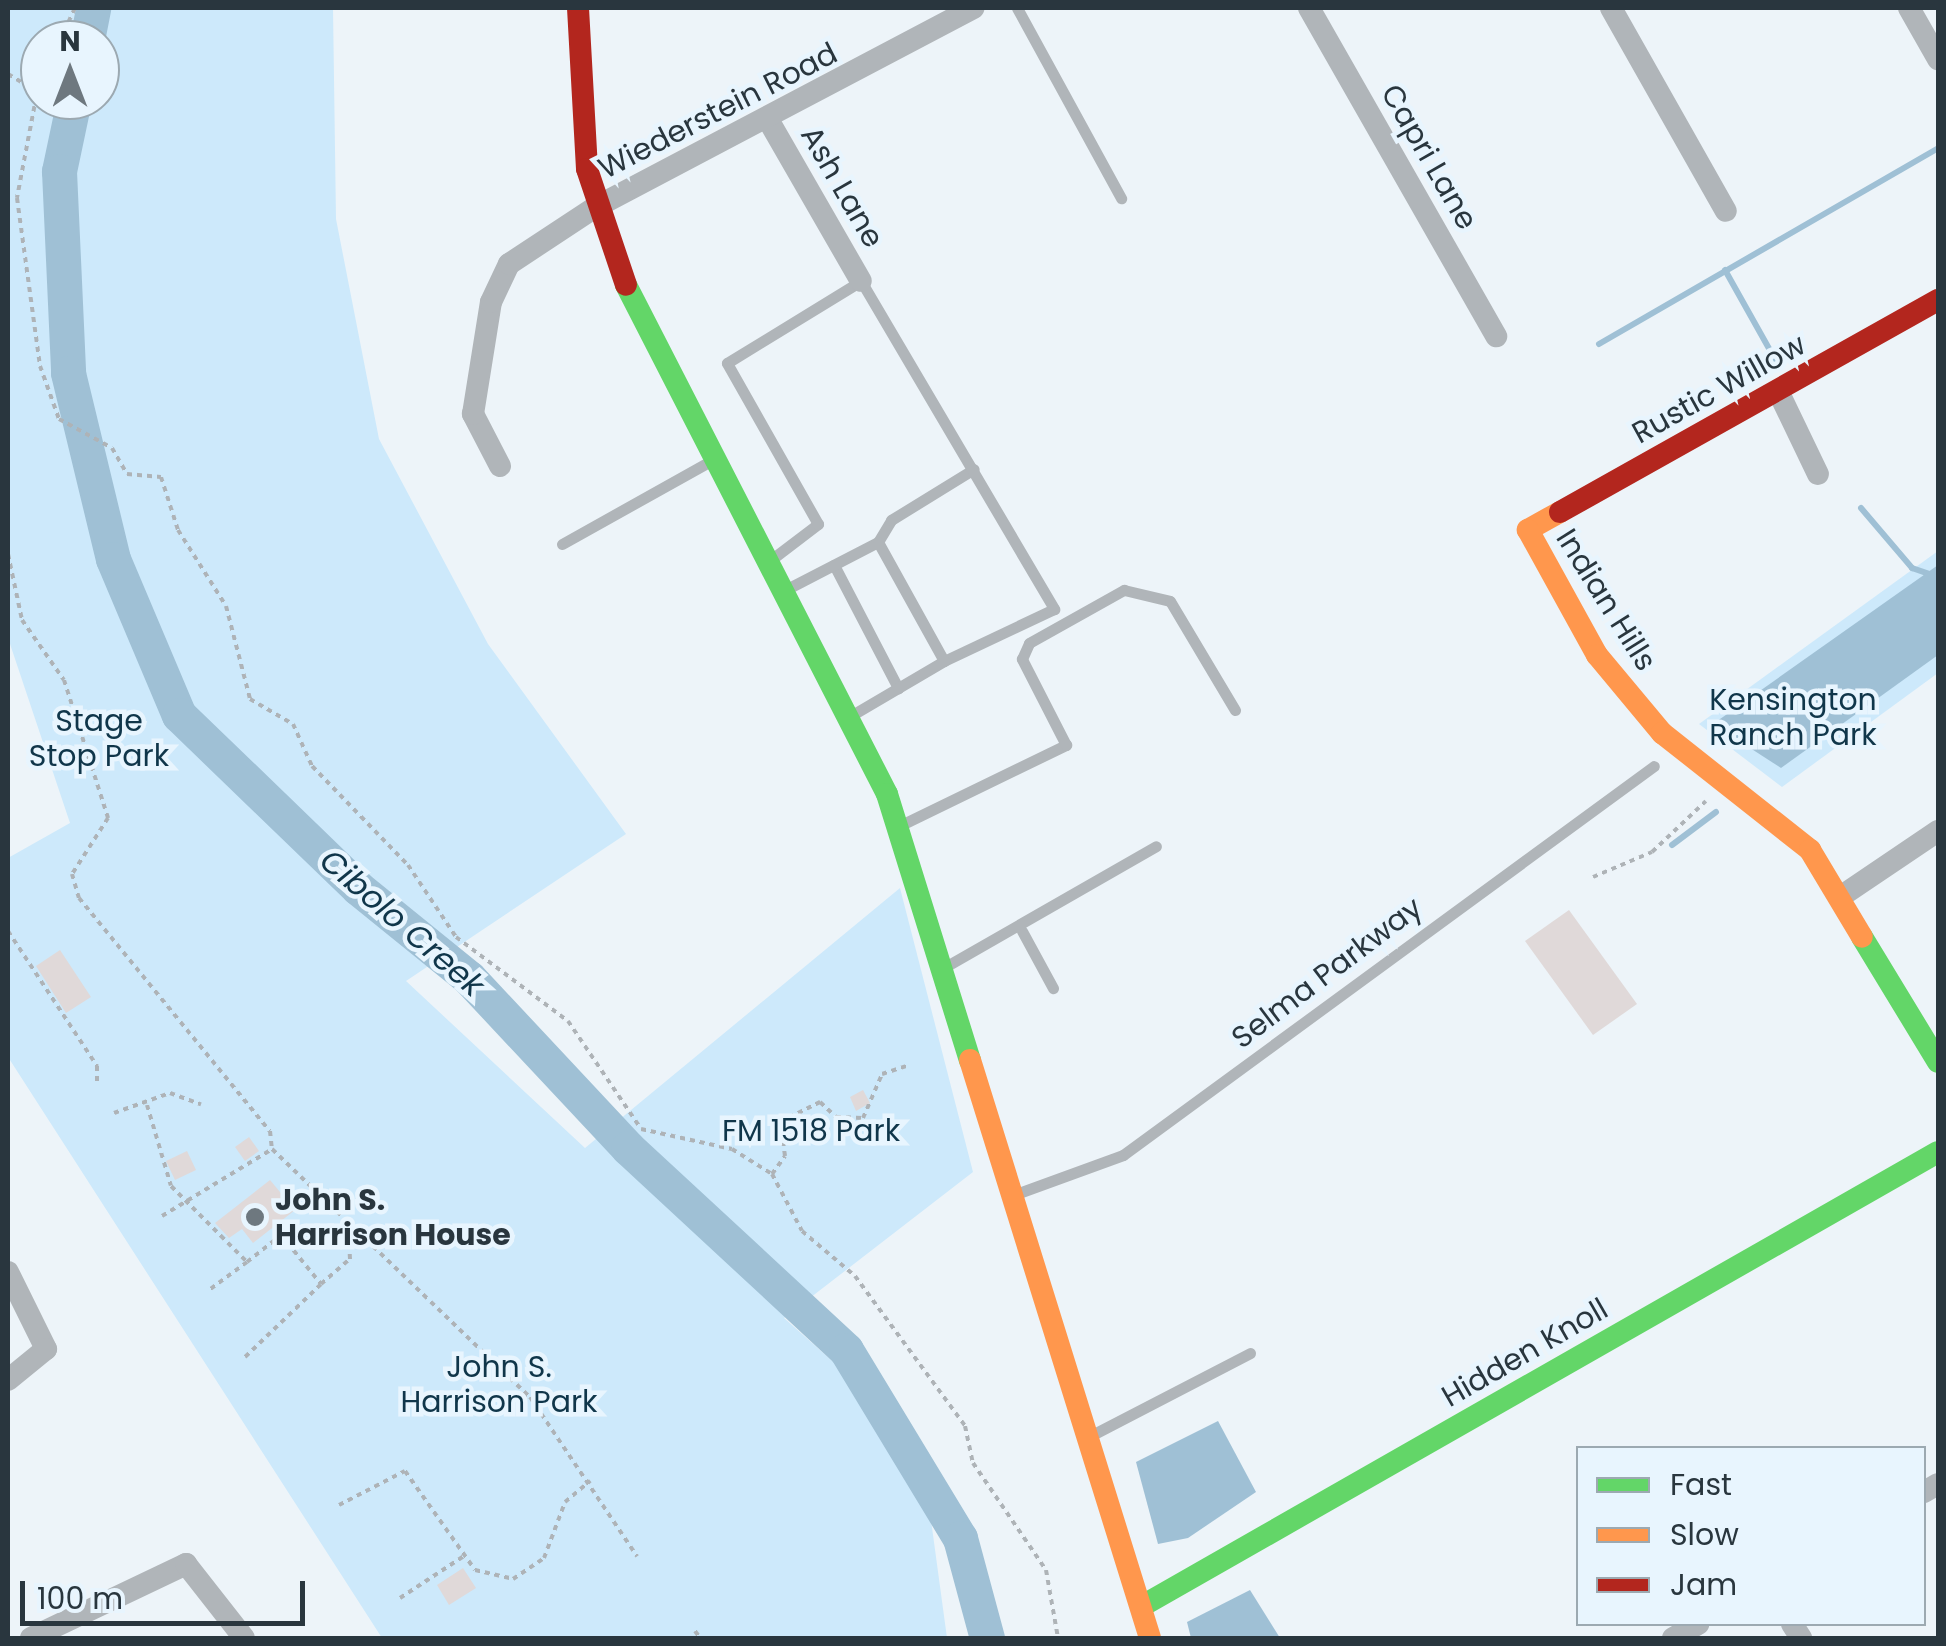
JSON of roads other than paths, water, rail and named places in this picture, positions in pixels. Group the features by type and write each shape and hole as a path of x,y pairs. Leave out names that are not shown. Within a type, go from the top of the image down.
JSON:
{"street":[{"path":"578,8 594,208 629,306 852,715 898,826 1092,1436 1150,1638"},
{"name":"Wiederstein Road","path":"500,466 474,414 490,302 509,264 594,208 770,123 974,8"},
{"name":"Capri Lane","path":"1309,8 1496,336"},
{"path":"1611,8 1726,211"},
{"path":"1909,8 1938,60"},
{"name":"Ash Lane","path":"770,123 861,281"},
{"name":"Rustic Willow","path":"1528,530 1938,300"},
{"path":"1778,391 1818,474"},
{"name":"Indian Hills","path":"1528,530 1620,684 1662,733 1726,779 1810,850 1843,895 1938,1062"},
{"path":"1843,895 1938,831"},
{"name":"Hidden Knoll","path":"1142,1606 1938,1152"},
{"path":"8,1272 46,1349 8,1380"},
{"path":"31,1638 186,1564 244,1638"}],"lane":[{"path":"1017,8 1121,198"},
{"path":"769,561 818,524 727,363 861,281 1054,609 944,661 852,715"},
{"path":"562,544 712,460"},
{"path":"785,590 878,542 891,520 974,469"},
{"path":"878,542 944,661"},
{"path":"834,565 898,688"},
{"path":"898,826 1066,745 1022,659 1029,643 1124,590 1170,601 1235,710"},
{"name":"Selma Parkway","path":"1016,1194 1122,1155 1654,766"},
{"path":"945,967 1022,931 1033,915 1156,846"},
{"path":"1022,931 1053,988"},
{"path":"1092,1436 1250,1353"}],"waterway":[{"name":"Cibolo Creek","path":"91,20 93,8"},
{"name":"Cibolo Creek","path":"70,120 59,171 68,373 113,559 179,715 358,888 469,978 628,1148 846,1350 960,1538 987,1638"},
{"path":"1599,344 1938,148"},
{"path":"1725,270 1780,368"},
{"path":"1861,508 1912,568 1938,577"},
{"path":"1672,845 1716,812"}],"place":[{"name":"John S. Harrison House","path":"255,1217"}],"park label":[{"name":"Kensington Ranch Park","path":"1793,717"},
{"name":"Stage Stop Park","path":"99,738"},
{"name":"FM 1518 Park","path":"811,1131"},
{"name":"John S. Harrison Park","path":"499,1384"}]}
